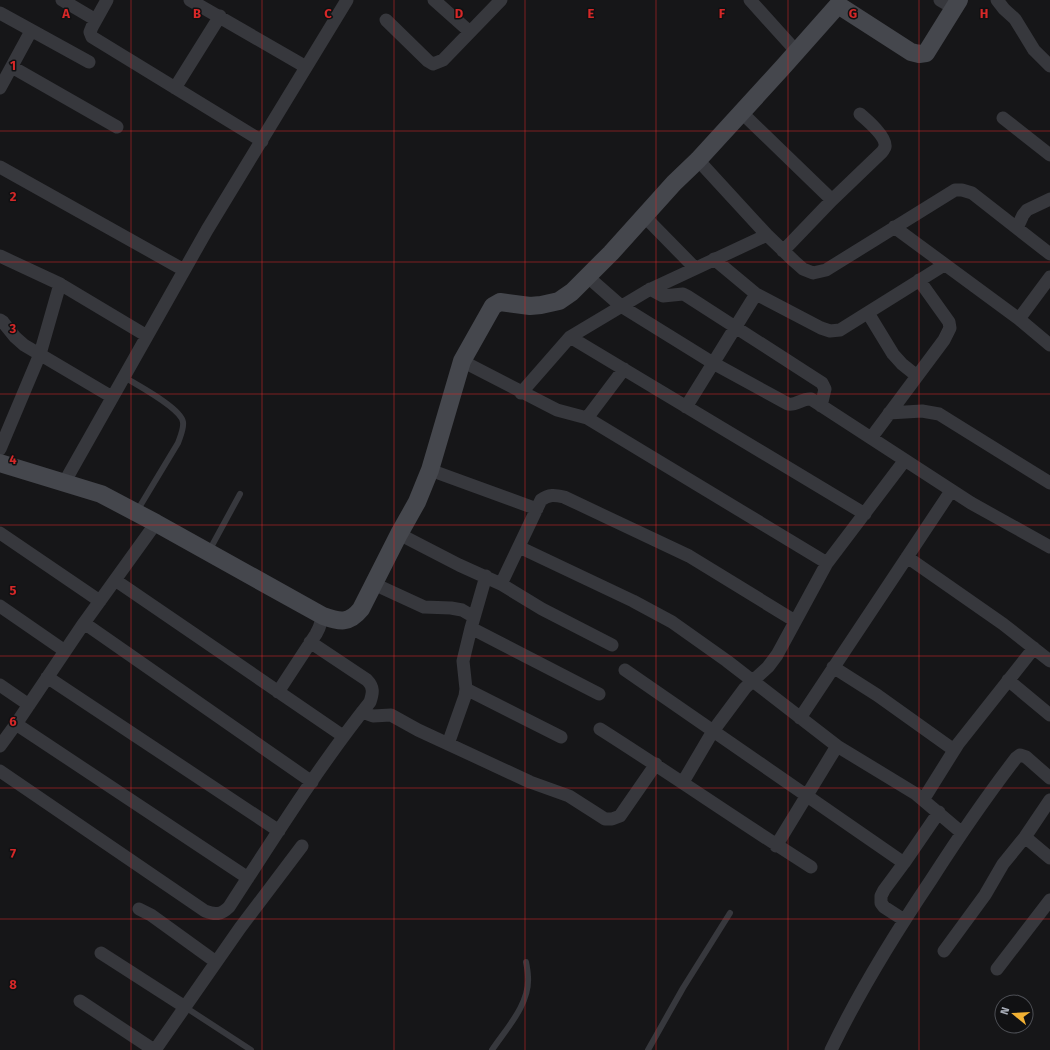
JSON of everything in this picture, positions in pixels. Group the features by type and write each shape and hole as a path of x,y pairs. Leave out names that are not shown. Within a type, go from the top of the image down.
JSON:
{"street":[{"path":"62,0 96,20"},
{"path":"107,0 90,32 92,37 262,140"},
{"path":"190,0 306,67"},
{"path":"64,483 184,270 347,0"},
{"path":"434,0 470,32"},
{"path":"386,20 428,61 433,64 443,60 501,0"},
{"path":"750,0 797,52"},
{"path":"997,0 1015,19 1034,50 1050,66"},
{"path":"0,463 101,494 323,616 336,621 342,621 356,616 362,609 398,534 417,502 430,470 462,361 493,306 500,302 535,306 559,301 572,292 588,277 698,160 797,52 840,2 911,52 919,54 926,53 951,3"},
{"path":"0,13 89,62"},
{"path":"175,88 220,16"},
{"path":"0,88 6,72 31,31"},
{"path":"6,72 117,127"},
{"path":"741,112 832,200"},
{"path":"783,251 832,200 882,152 885,147 885,141 881,135 860,114"},
{"path":"1003,118 1050,155"},
{"path":"698,160 783,251 803,269 813,272 826,270 955,190 962,190 972,193 1050,254"},
{"path":"0,167 184,270"},
{"path":"1017,228 1027,210 1050,199"},
{"path":"644,216 695,268"},
{"path":"894,227 1019,320 1050,345"},
{"path":"521,393 570,337 650,289 767,235"},
{"path":"0,256 60,284 147,336"},
{"path":"714,259 756,294 821,328 830,331 840,330 944,265"},
{"path":"588,277 621,306 713,363 788,404 791,405 805,398 811,399 951,491 1008,525 1050,546"},
{"path":"1019,320 1050,277"},
{"path":"871,438 944,340 950,328 949,322 919,280"},
{"path":"0,449 40,354 60,284"},
{"path":"650,289 663,296 682,294 687,296 822,383 825,389 821,406"},
{"path":"686,407 756,294"},
{"path":"868,313 893,354 902,364 917,376"},
{"path":"0,320 24,345 112,397"},
{"path":"570,337 865,514"},
{"path":"462,361 521,393 557,410 587,418 827,563"},
{"path":"587,418 624,369"},
{"path":"889,413 922,411 939,414 1050,483"},
{"path":"683,782 713,731 744,688 768,667 777,655 827,563 906,460"},
{"path":"430,470 537,509"},
{"path":"800,718 951,491"},
{"path":"501,584 520,547 541,500 546,496 552,495 564,497 689,556 796,621"},
{"path":"0,746 100,601 156,524"},
{"path":"0,533 100,601"},
{"path":"398,534 459,565 486,576 542,609 612,645"},
{"path":"520,547 652,610 672,622 727,661 837,746 924,800 962,832"},
{"path":"907,556 1003,624 1050,661"},
{"path":"448,744 465,696 466,689 463,661 472,622 486,576"},
{"path":"115,580 342,736"},
{"path":"374,584 424,607 462,610 472,622 599,694"},
{"path":"0,606 65,651"},
{"path":"278,692 320,628 323,616"},
{"path":"84,624 312,782"},
{"path":"0,771 193,902 212,914 224,913 230,907 342,736 370,702 373,689 367,680 310,642"},
{"path":"924,800 954,750 1034,648"},
{"path":"833,667 877,695 954,750"},
{"path":"625,670 904,864"},
{"path":"47,677 279,831"},
{"path":"1008,680 1050,715"},
{"path":"0,685 29,705"},
{"path":"466,689 561,737"},
{"path":"362,712 373,716 391,715 448,744 530,782 569,796 605,819 612,819 620,816 656,764"},
{"path":"16,724 248,878"},
{"path":"600,729 656,764 776,846 811,867"},
{"path":"776,846 837,746"},
{"path":"831,1050 861,992 904,920 962,832 1010,766 1020,755 1026,757 1050,778"},
{"path":"944,951 985,895 1003,864 1025,837 1050,800"},
{"path":"904,920 884,907 881,903 881,896 938,812"},
{"path":"1025,837 1050,858"},
{"path":"80,1001 154,1050 240,928 302,846"},
{"path":"997,969 1050,900"},
{"path":"139,909 150,915 216,962"},
{"path":"101,953 185,1007"}],"lane":[{"path":"124,377 172,407 181,415 183,423 182,433 178,443 136,513"},
{"path":"208,552 240,494"},
{"path":"648,1050 683,988 730,913"},
{"path":"492,1050 519,1011 525,997 529,979 526,962"},
{"path":"185,1007 251,1050"}]}
